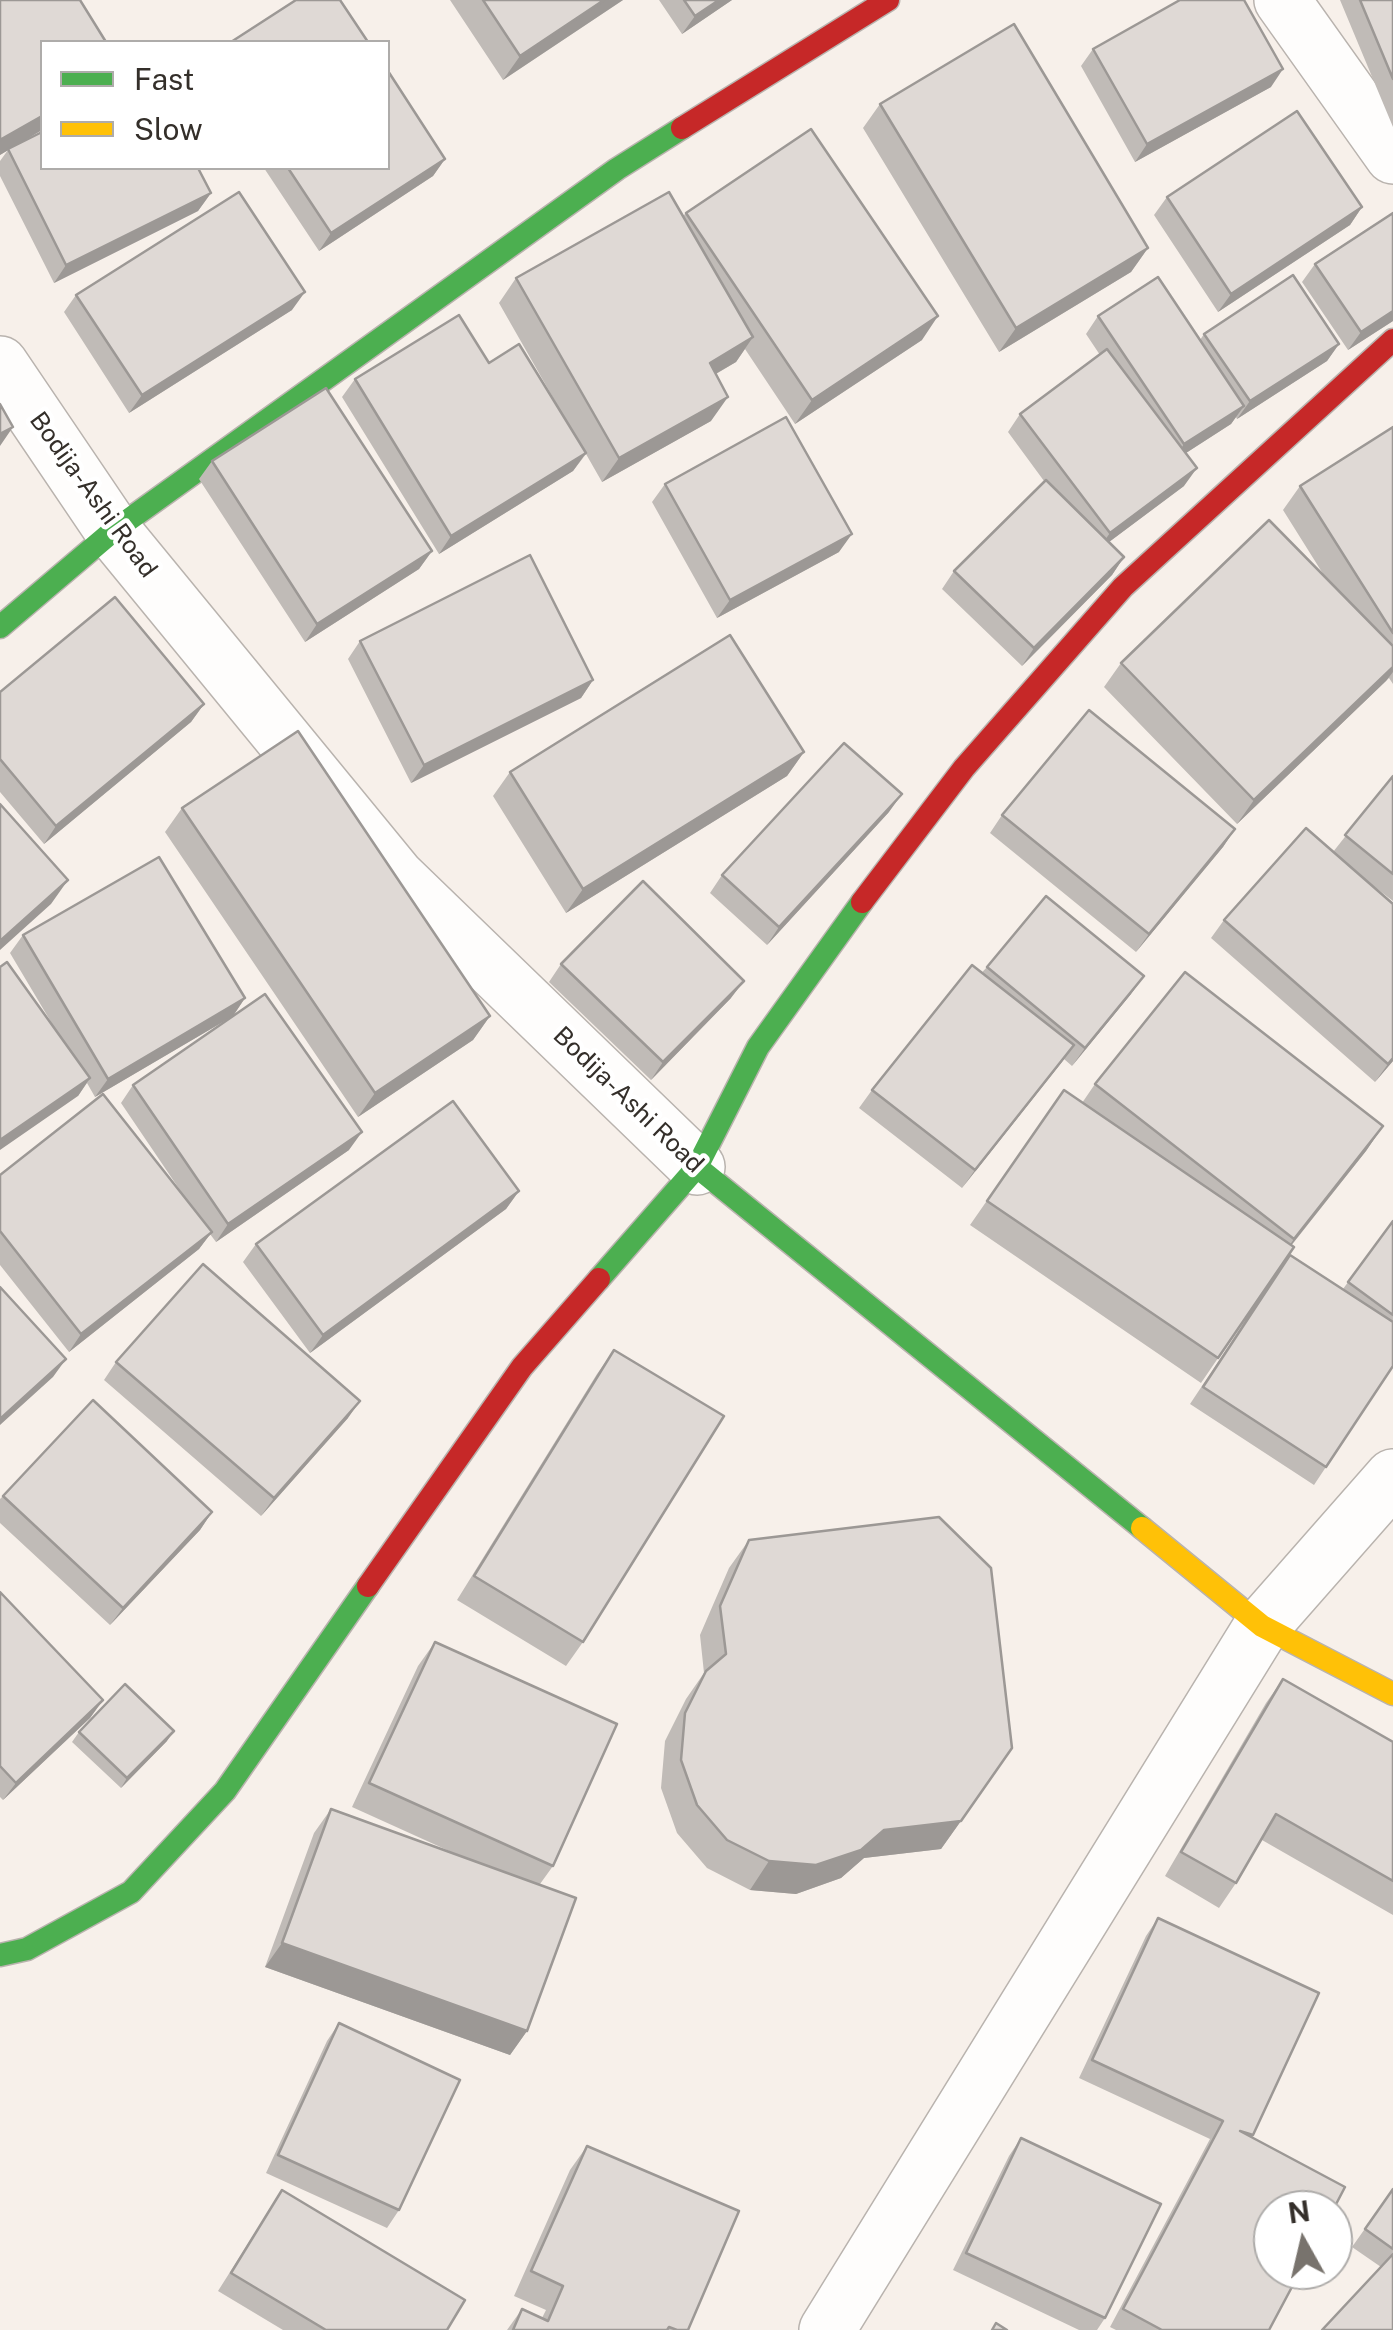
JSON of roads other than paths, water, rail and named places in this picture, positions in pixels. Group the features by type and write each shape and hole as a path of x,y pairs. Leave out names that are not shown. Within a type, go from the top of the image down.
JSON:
{"street":[{"path":"0,627 113,530 618,170 888,0"},
{"path":"1282,0 1393,156"},
{"path":"0,1955 27,1949 131,1892 225,1791 522,1367 697,1167 758,1048 843,926 964,768 1123,587 1393,340"},
{"name":"Bodija-Ashi Road","path":"0,364 113,530 396,876 697,1167 1262,1626 1393,1694"},
{"path":"827,2330 1262,1626 1393,1477"}]}
